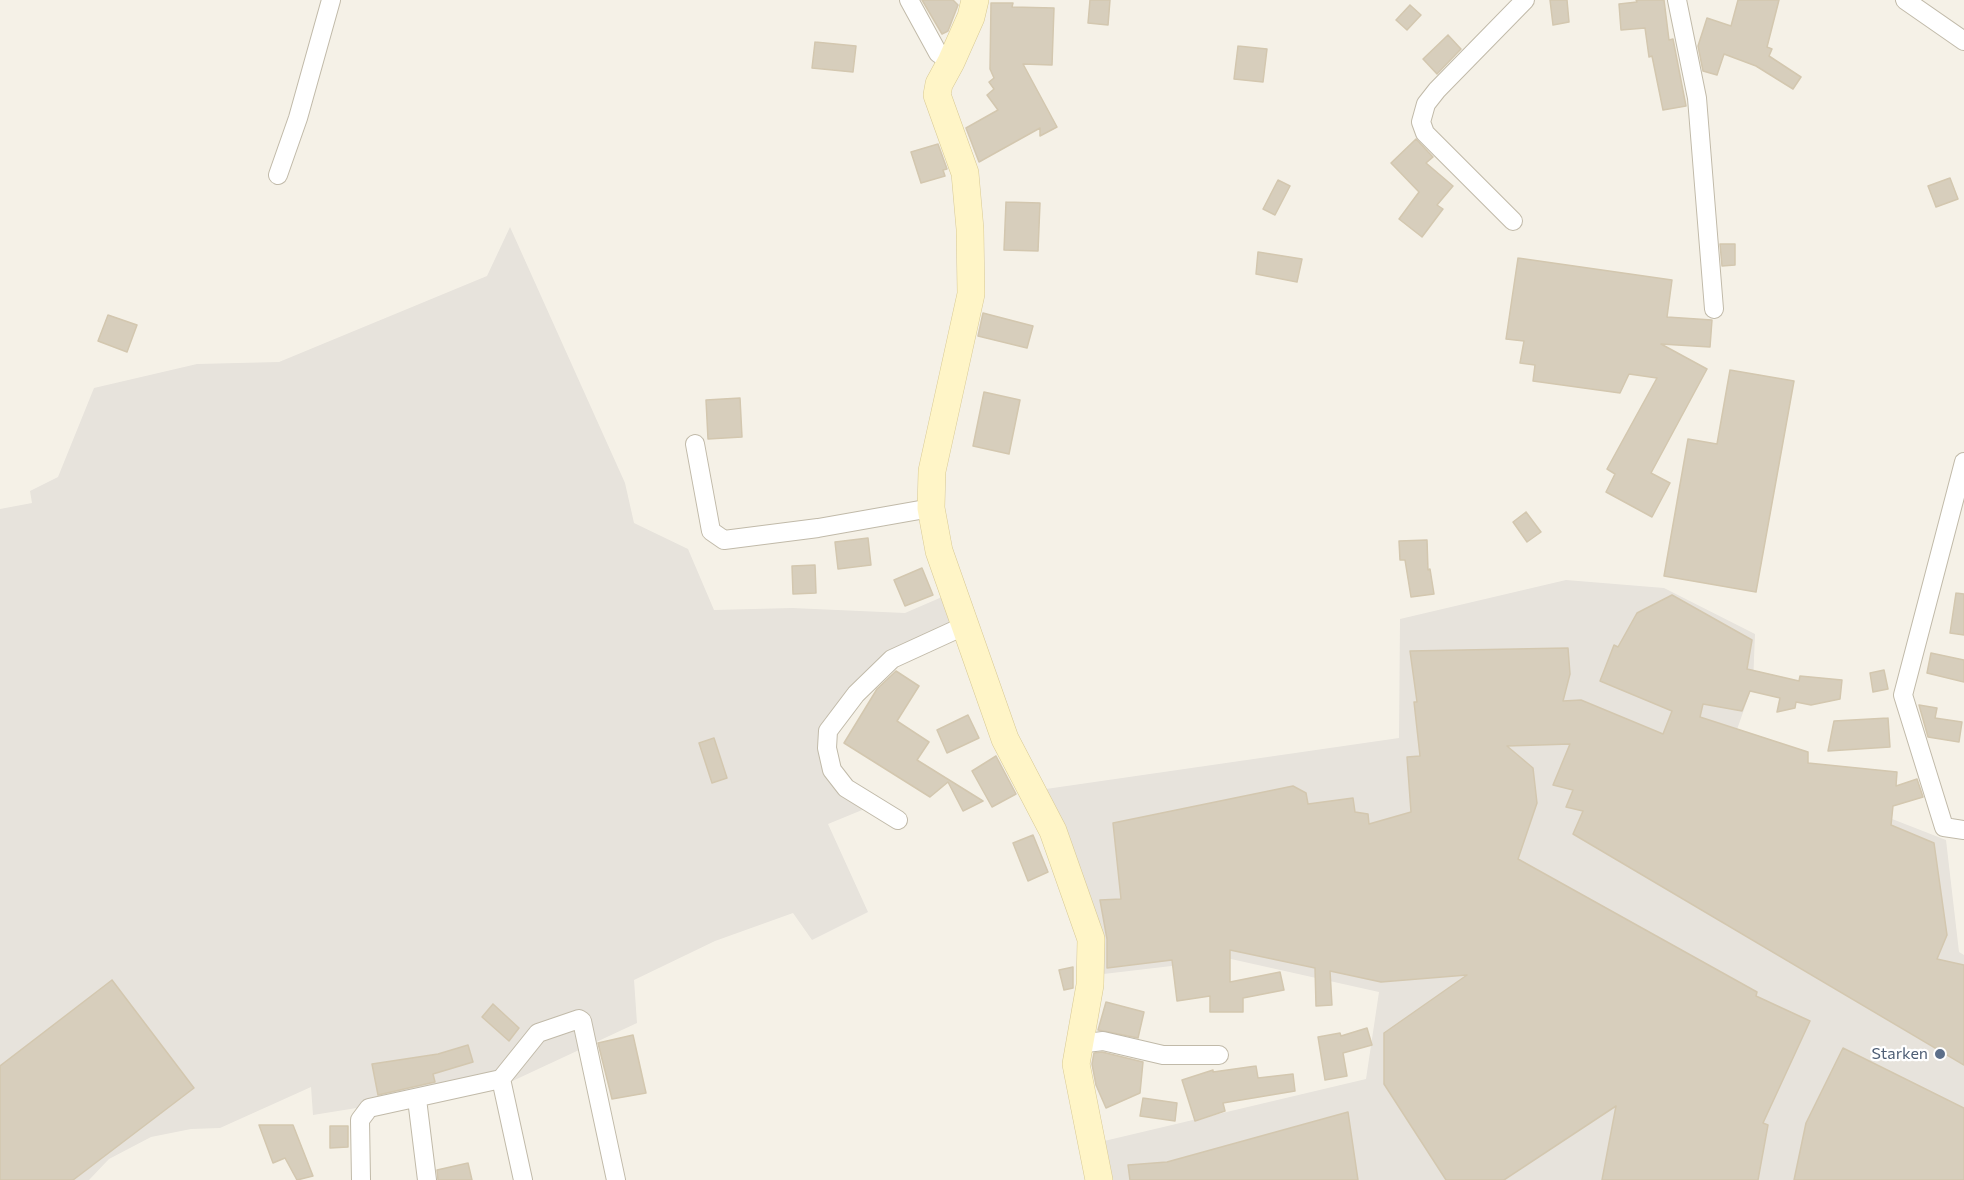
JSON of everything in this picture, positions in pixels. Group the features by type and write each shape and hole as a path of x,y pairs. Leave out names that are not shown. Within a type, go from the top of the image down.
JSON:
{"street":[{"path":"278,175 298,118 331,0"},
{"path":"909,0 938,53 951,62"},
{"path":"975,0 971,17 939,84 938,95 965,173 970,229 970,294 932,471 931,508 939,551 1005,739 1053,831 1091,939 1090,985 1076,1064 1099,1180"},
{"path":"1513,221 1425,132 1420,122 1426,104 1437,90 1524,0"},
{"path":"1677,0 1697,98 1714,309"},
{"path":"1905,0 1964,41"},
{"path":"695,444 711,531 724,540 818,528 931,508"},
{"path":"1964,462 1903,695 1944,827 1964,830"},
{"path":"898,820 846,788 832,770 827,748 828,731 856,694 892,658 964,626"},
{"path":"361,1180 360,1120 369,1108 501,1079 538,1033 576,1019 582,1021 616,1180"},
{"path":"1078,1044 1103,1041 1163,1055 1219,1055"},
{"path":"501,1079 523,1180"},
{"path":"417,1099 427,1180"}],"shaded area":[{"path":"510,227 625,483 634,523 688,549 714,610 792,608 905,613 942,597 953,622 880,658 850,688 824,720 824,773 867,808 828,824 868,912 812,940 793,913 715,941 634,980 637,1023 506,1084 313,1115 311,1087 220,1128 191,1129 151,1137 109,1159 89,1180 0,1180 0,509 32,503 30,491 58,477 94,388 197,364 279,362 487,276"},
{"path":"1566,580 1664,588 1755,634 1753,684 1728,755 1946,840 1959,952 1964,955 1964,1180 1105,1180 1100,1142 1366,1079 1379,992 1231,959 1095,975 1046,789 1399,738 1400,619"}],"building":[{"path":"922,0 953,0 958,5 948,31 942,34"},
{"path":"1090,0 1110,0 1108,25 1088,23"},
{"path":"1550,0 1567,0 1569,22 1553,25"},
{"path":"1636,0 1664,0 1669,40 1673,39 1686,106 1663,110 1652,56 1649,57 1645,28 1621,30 1619,4 1637,2"},
{"path":"1738,0 1779,0 1767,47 1772,49 1769,56 1801,77 1793,89 1756,66 1724,54 1717,75 1703,71 1698,46 1707,18 1731,26"},
{"path":"991,3 1013,3 1012,7 1054,8 1052,65 1023,64 1057,127 1040,136 1040,128 979,162 966,128 998,110 987,95 994,89 989,82 994,78 990,69"},
{"path":"1410,5 1421,15 1407,30 1396,20"},
{"path":"1448,35 1461,49 1437,74 1423,59"},
{"path":"815,42 856,46 853,72 812,68"},
{"path":"1238,46 1267,49 1263,82 1234,79"},
{"path":"1416,139 1433,157 1426,163 1453,186 1437,205 1443,209 1422,237 1399,219 1419,192 1391,163"},
{"path":"938,144 947,169 943,170 945,176 921,183 911,152"},
{"path":"1950,178 1958,199 1936,207 1928,186"},
{"path":"1278,180 1290,186 1275,215 1263,209"},
{"path":"1006,202 1040,203 1038,251 1004,250"},
{"path":"1720,244 1735,244 1735,265 1722,266"},
{"path":"1258,252 1302,259 1297,282 1256,274"},
{"path":"1518,258 1672,280 1667,317 1712,320 1710,347 1661,344 1707,369 1651,473 1670,483 1652,517 1606,492 1615,474 1607,469 1657,378 1629,374 1620,393 1533,381 1535,365 1520,363 1524,341 1506,339"},
{"path":"983,313 1033,326 1027,348 978,336"},
{"path":"108,315 137,325 127,352 98,341"},
{"path":"1730,370 1794,381 1756,592 1664,576 1688,439 1717,444"},
{"path":"984,392 1020,400 1009,454 973,446"},
{"path":"740,398 742,437 708,439 706,400"},
{"path":"1526,512 1541,532 1527,542 1513,522"},
{"path":"868,538 871,565 838,569 835,542"},
{"path":"1427,540 1428,570 1430,569 1434,594 1411,597 1405,560 1400,560 1399,541"},
{"path":"815,565 816,593 793,594 792,566"},
{"path":"922,568 933,595 905,606 894,580"},
{"path":"1956,593 1964,594 1964,635 1950,633"},
{"path":"1672,595 1752,640 1747,669 1799,681 1800,676 1842,680 1840,699 1811,705 1796,702 1795,708 1777,712 1780,698 1750,691 1742,711 1703,704 1700,717 1808,752 1808,763 1897,772 1896,786 1917,779 1923,797 1893,806 1891,825 1934,843 1947,935 1937,959 1964,965 1964,1065 1573,834 1583,811 1566,807 1573,790 1553,785 1570,744 1507,746 1533,768 1537,803 1518,859 1757,992 1756,996 1810,1021 1763,1123 1768,1125 1758,1180 1602,1180 1616,1106 1504,1180 1446,1180 1384,1084 1384,1033 1467,975 1381,982 1330,971 1332,1005 1316,1006 1315,968 1230,950 1230,982 1280,972 1284,990 1243,998 1243,1012 1210,1012 1210,996 1177,1001 1172,960 1107,968 1107,939 1100,900 1121,899 1113,823 1293,786 1306,793 1308,804 1353,798 1355,812 1368,814 1369,824 1411,812 1407,757 1420,756 1414,702 1417,702 1410,651 1568,648 1570,674 1563,701 1581,700 1663,734 1672,711 1600,681 1614,645 1618,647 1637,613"},
{"path":"1931,653 1964,660 1964,682 1927,673"},
{"path":"1884,670 1888,689 1873,692 1870,673"},
{"path":"896,671 919,686 897,721 929,742 917,760 983,801 963,811 948,782 930,797 844,743 877,689"},
{"path":"1919,705 1937,708 1935,718 1962,722 1959,742 1928,737"},
{"path":"968,715 979,738 947,753 937,730"},
{"path":"1888,718 1890,747 1828,751 1834,721"},
{"path":"714,738 727,778 712,783 699,743"},
{"path":"996,756 1016,794 992,807 972,771"},
{"path":"1033,835 1048,872 1028,881 1013,843"},
{"path":"1073,967 1073,988 1064,990 1059,970"},
{"path":"112,980 194,1088 73,1180 0,1180 0,1066"},
{"path":"1106,1002 1144,1012 1138,1038 1098,1030"},
{"path":"493,1004 519,1028 509,1041 482,1017"},
{"path":"1367,1028 1372,1045 1343,1053 1347,1076 1325,1080 1318,1037 1340,1033 1341,1036"},
{"path":"633,1035 646,1093 612,1099 598,1043"},
{"path":"468,1045 473,1062 433,1074 435,1082 378,1095 372,1064 438,1054"},
{"path":"1843,1048 1964,1108 1964,1180 1794,1180 1806,1123"},
{"path":"1102,1052 1143,1062 1140,1093 1106,1108 1096,1085 1092,1064 1094,1053"},
{"path":"1256,1066 1258,1078 1293,1074 1295,1091 1223,1103 1225,1111 1195,1121 1182,1080 1213,1070 1213,1072"},
{"path":"1143,1098 1177,1103 1175,1121 1140,1116"},
{"path":"1348,1112 1358,1180 1130,1180 1128,1165 1167,1162"},
{"path":"259,1125 293,1125 313,1176 297,1180 285,1158 273,1163"},
{"path":"330,1126 348,1126 348,1147 330,1148"},
{"path":"468,1163 472,1180 438,1180 437,1170"}],"place":[{"name":"Starken","path":"1940,1054"}]}
